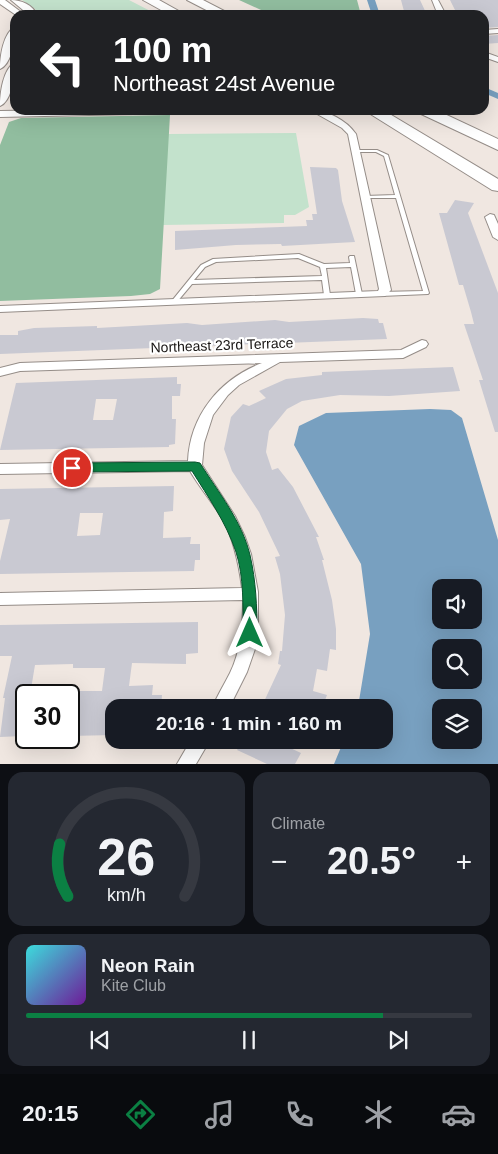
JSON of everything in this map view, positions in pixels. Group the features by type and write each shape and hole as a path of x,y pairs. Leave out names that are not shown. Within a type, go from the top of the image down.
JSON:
{"highway":[{"path":"149,0 170,10"},
{"path":"193,0 215,10"},
{"path":"381,115 498,186"},
{"path":"382,115 498,176"},
{"path":"435,115 498,145"},
{"path":"454,115 498,135"}],"street":[{"path":"0,0 14,10"},
{"path":"15,0 30,10"},
{"path":"0,66 10,42"},
{"path":"0,104 10,79"},
{"path":"0,309 381,294 385,290 356,151 349,129 323,115"},
{"path":"498,221 490,216 498,237"},
{"name":"Northeast 23rd Terrace","path":"0,372 20,367 403,354 422,344"},
{"path":"225,699 241,668 250,633 250,594 243,554 237,534 195,466 198,432 202,421 223,392 240,378 261,367 287,358"},
{"path":"210,360 223,362 237,369 240,378"},
{"path":"0,469 195,466"},
{"path":"0,599 250,594"},
{"path":"186,764 195,749"}],"lane":[{"path":"356,151 377,151 386,155 426,293 381,294"},
{"path":"366,197 398,196"},
{"path":"174,302 203,266 215,260 299,256 323,266 353,265"},
{"path":"352,257 360,294"},
{"path":"323,266 327,295"},
{"path":"190,282 325,278"}],"green space":[{"path":"22,0 129,0 148,10 36,10"},
{"path":"239,0 357,0 360,10 261,10"},
{"path":"170,115 160,289 150,294 131,296 0,301 0,145 9,122 21,118"},
{"path":"296,133 309,207 295,215 284,215 284,223 163,225 168,134"}],"water":[{"path":"430,409 451,410 462,418 498,540 498,764 334,764 340,749 393,749 393,699 359,699 370,634 361,564 294,445 299,426 326,413"}],"building":[{"path":"401,0 420,0 425,10 404,10"},
{"path":"450,0 498,0 498,27 489,28 489,10 455,10"},
{"path":"498,35 498,43 489,44 489,36"},
{"path":"310,167 336,168 338,170 342,201 355,242 282,246 281,244 236,245 175,250 175,231 307,226 306,220 313,220 312,214 317,214"},
{"path":"455,200 474,203 468,213 498,293 498,432 495,432 479,380 483,380 464,324 474,324 471,312 463,285 459,285 439,213 447,213"},
{"path":"363,318 378,319 379,323 383,323 387,339 0,354 0,335 18,335 18,331 34,328 97,326 97,328 187,323 202,325 275,320 289,322"},
{"path":"453,367 460,391 389,396 340,395 302,401 287,409 269,431 266,452 272,470 278,468 293,487 319,537 316,537 324,560 322,560 332,600 336,629 336,650 330,649 327,671 317,669 313,691 327,695 325,699 265,699 281,665 278,664 280,651 282,651 285,615 280,574 275,557 280,556 259,512 232,471 224,449 231,417 243,404 249,406 266,398 259,391 286,379 322,375 322,372"},
{"path":"177,377 177,384 181,384 180,396 172,396 172,419 176,419 175,444 169,445 169,447 0,450 16,383","holes":["96,399 117,399 113,420 93,420"]},
{"path":"174,486 173,511 164,512 163,538 191,537 190,544 200,544 200,560 195,560 194,571 0,574 0,561 10,519 0,520 0,489","holes":["80,513 103,513 100,535 77,536"]},
{"path":"198,622 198,653 186,654 186,664 132,663 129,686 153,685 152,695 162,695 162,699 105,699 105,735 80,736 80,691 102,691 105,668 73,668 73,664 35,665 32,684 15,684 15,736 0,737 5,698 3,698 12,656 0,656 0,625"},
{"path":"292,749 301,753 295,764 267,764 237,750"}],"waterway":[{"path":"371,0 374,10"},
{"path":"489,92 498,96"}],"route":[{"path":"72,468 195,466 216,497 237,534 243,554 250,594 250,633"}]}
